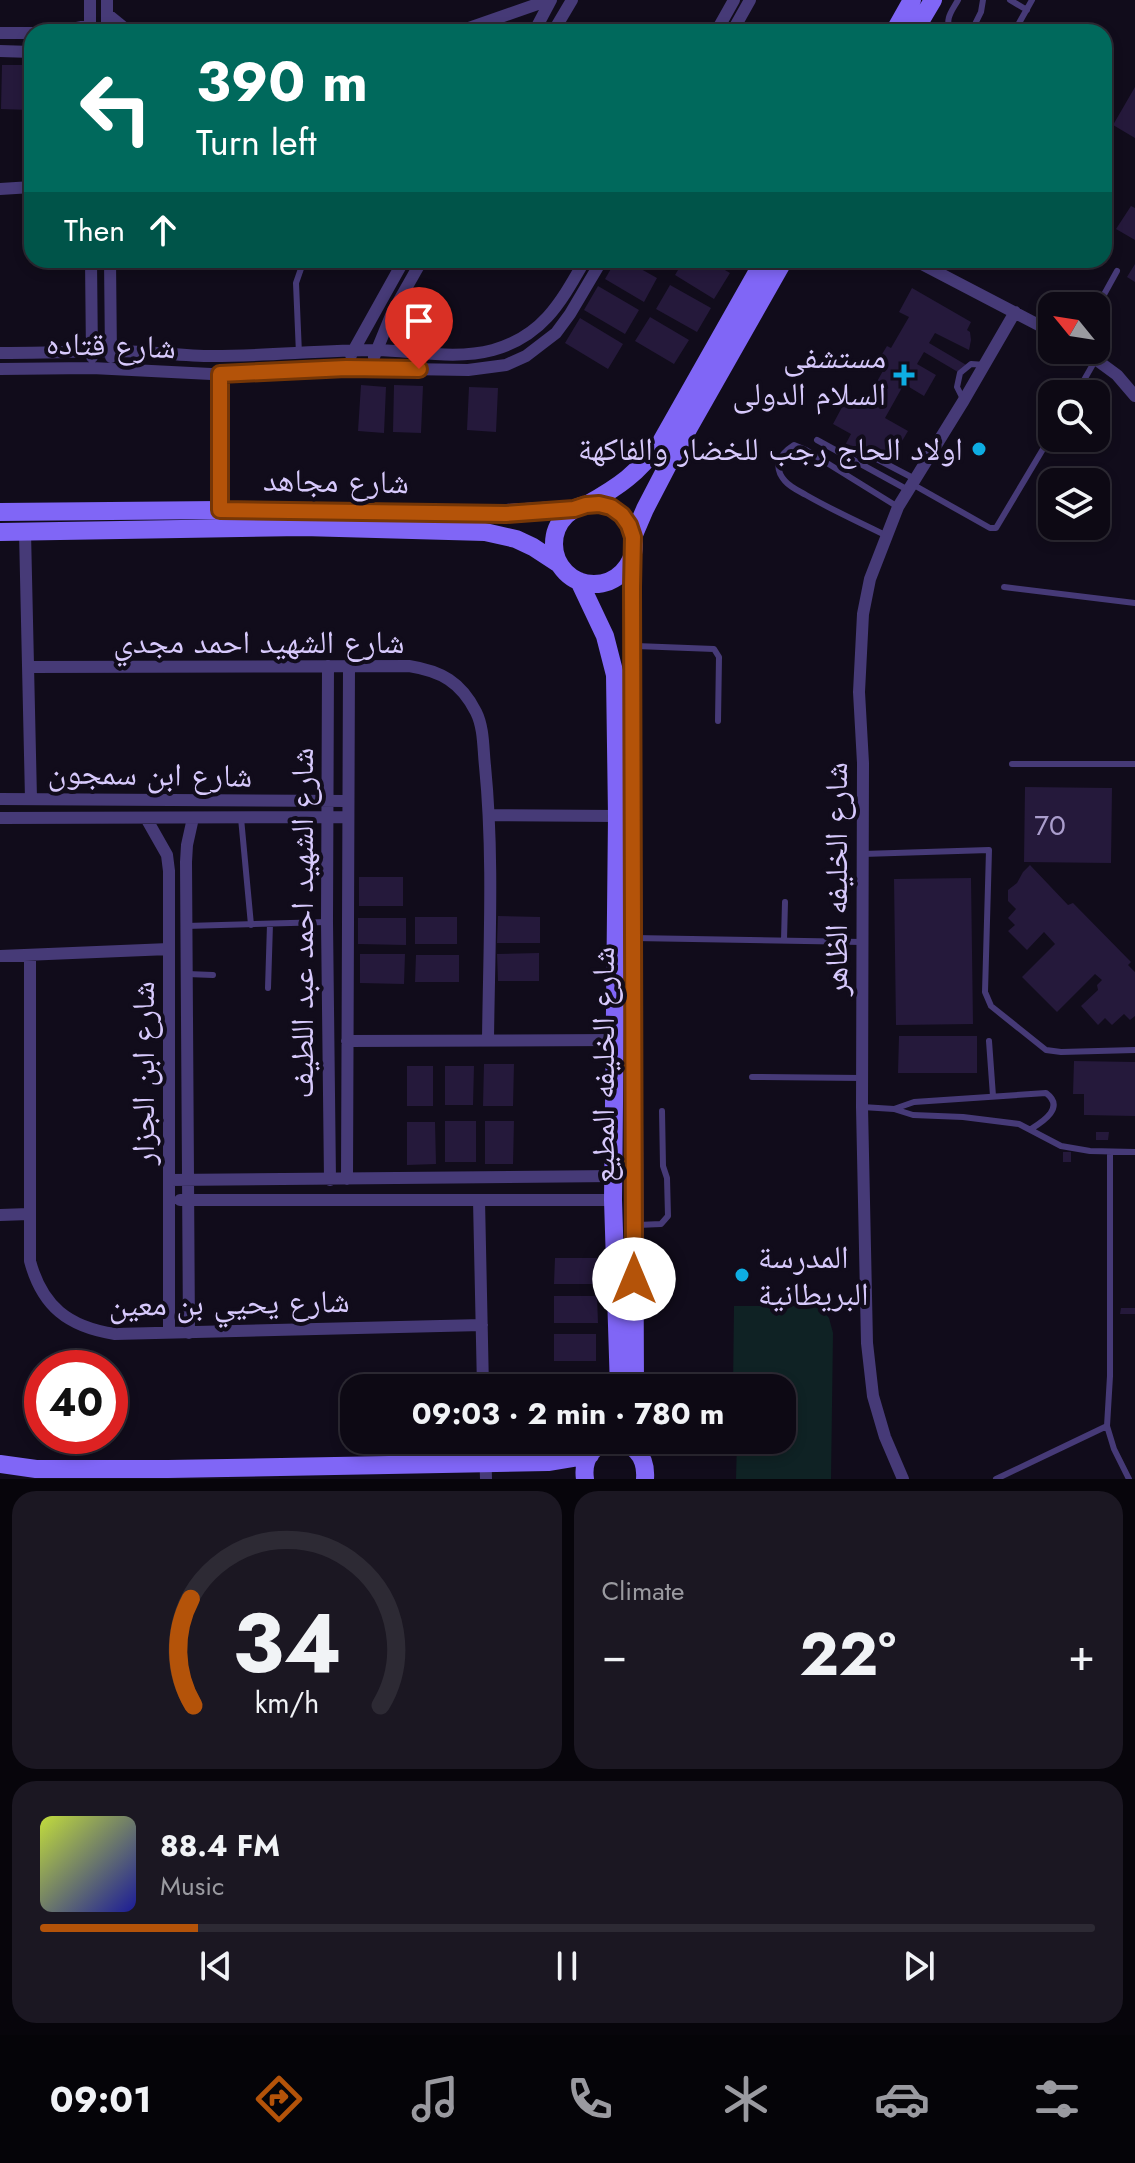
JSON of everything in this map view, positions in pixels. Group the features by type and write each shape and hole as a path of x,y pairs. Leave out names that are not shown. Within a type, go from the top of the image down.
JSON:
{"street":[{"path":"90,0 90,24"},
{"path":"107,0 107,24"},
{"path":"481,24 550,0"},
{"path":"538,24 550,0"},
{"path":"558,24 572,0"},
{"path":"720,24 734,0"},
{"path":"736,24 750,0"},
{"path":"919,24 933,0"},
{"path":"107,14 119,24"},
{"path":"0,33 24,33"},
{"path":"0,51 24,52"},
{"path":"0,189 24,188"},
{"path":"91,268 92,368"},
{"path":"110,268 111,369"},
{"path":"346,368 352,351 399,268"},
{"path":"370,368 392,313 417,268"},
{"name":"شارع قتاده","path":"0,353 111,351 229,356 376,350 461,354 494,350 525,336 548,319 580,268"},
{"name":"شارع قتاده","path":"0,369 92,368 220,374 346,368 468,370 506,365 526,356 556,333 597,268"},
{"path":"580,507 599,504 611,507 629,525 633,544 629,563 620,574 607,581 593,584 579,581 565,571 555,552 557,528 564,517 580,507 622,484 648,460 759,268"},
{"name":"شارع الخليفه المطيع","path":"619,1374 613,1200 617,816 632,646 633,544 645,509 671,459 779,268"},
{"path":"930,268 1038,324"},
{"name":"شارع الخليفه الظاهر","path":"903,1479 885,1437 873,1396 869,1357 862,1107 863,763 859,692 863,614 870,579 898,507 1015,312"},
{"path":"210,356 220,374"},
{"path":"220,519 220,374 229,356"},
{"path":"1103,364 1135,396"},
{"name":"شارع مجاهد","path":"0,532 220,519 491,514 580,507"},
{"name":"شارع مجاهد","path":"0,512 220,519 303,527 485,532 516,539 559,564"},
{"path":"25,532 31,799"},
{"name":"شارع الخليفه المطيع","path":"579,581 611,654 625,733 633,938 635,1374"},
{"name":"شارع الشهيد احمد عبد اللطيف","path":"328,666 330,1180"},
{"name":"شارع الشهيد احمد عبد اللطيف","path":"347,1179 349,666"},
{"name":"شارع الشهيد احمد مجدي","path":"29,667 409,666 424,669 457,684 478,715 489,815 488,1040"},
{"name":"شارع ابن سمجون","path":"0,799 348,801"},
{"path":"489,815 617,816"},
{"name":"شارع ابن سمجون","path":"0,818 348,817"},
{"name":"شارع ابن الجزار","path":"146,818 167,855 169,871 169,1333"},
{"name":"شارع ابن الجزار","path":"189,1333 186,862 193,818"},
{"path":"0,956 169,949"},
{"name":"شارع يحيي بن معين","path":"30,955 30,1261 44,1296 58,1311 94,1331 115,1334 482,1325"},
{"path":"347,1041 616,1040"},
{"path":"169,1180 615,1176"},
{"path":"169,1200 613,1200"},
{"path":"479,1200 483,1374"},
{"path":"0,1215 29,1214"},
{"path":"0,1464 36,1469 485,1471 548,1462 574,1454"},
{"path":"585,1479 585,1464 593,1454"},
{"path":"640,1454 645,1479"}],"lane":[{"path":"948,24 948,17 958,0"},
{"path":"975,24 983,0"},
{"path":"1010,0 1027,10"},
{"path":"1019,24 1032,0"},
{"path":"299,354 296,283 301,268"},
{"path":"1105,292 1117,271"},
{"path":"817,440 911,484 990,528 996,528 1041,452"},
{"path":"885,535 790,486 783,480 779,460 783,452 794,445 898,507"},
{"path":"871,456 911,484"},
{"path":"1004,587 1135,603"},
{"path":"632,646 714,649 719,657 718,721"},
{"path":"1012,764 1135,764"},
{"path":"241,818 251,925"},
{"path":"863,854 989,850 985,992 991,1006 1046,1050 1135,1050"},
{"path":"784,940 785,902"},
{"path":"186,926 327,922"},
{"path":"268,988 270,924"},
{"path":"633,938 862,942"},
{"path":"187,974 213,975"},
{"path":"989,1041 993,1096"},
{"path":"752,1077 863,1078"},
{"path":"894,1109 914,1102 1046,1093 1051,1096 1052,1112 1031,1129"},
{"path":"862,1107 894,1109 913,1115 1019,1124 1061,1146 1090,1151 1135,1152"},
{"path":"634,1225 661,1224 668,1216 662,1111"},
{"path":"1110,1152 1110,1376 1107,1426 1129,1479"},
{"path":"996,1479 1107,1426"}],"green space":[{"path":"734,1306 818,1306 829,1318 833,1333 831,1479 736,1479 737,1454 796,1454 796,1374 733,1374"}],"building":[{"path":"2,65 24,65 24,110 1,109"},
{"path":"1135,87 1135,138 1113,125"},
{"path":"1131,206 1135,208 1135,240 1116,229"},
{"path":"1135,264 1135,282 1127,277"},
{"path":"611,268 639,268 657,278 644,302 605,279"},
{"path":"679,268 722,268 730,273 714,299 675,275"},
{"path":"670,285 711,308 697,332 656,309"},
{"path":"598,286 639,310 625,334 584,310"},
{"path":"912,288 971,322 967,330 971,340 969,350 935,333 929,343 968,366 963,375 924,352 917,364 936,375 924,396 904,384 885,418 908,431 892,458 874,447 866,462 843,449 851,434 833,424 848,396 864,405 884,369 876,364 887,346 891,348 909,317 899,312"},
{"path":"650,317 689,340 674,364 635,341"},
{"path":"580,318 623,344 608,369 565,343"},
{"path":"361,385 386,387 384,433 358,431"},
{"path":"394,385 423,386 421,433 393,432"},
{"path":"469,387 498,388 496,432 467,430"},
{"path":"1025,787 1112,788 1111,863 1024,862"},
{"path":"1030,865 1068,905 1073,903 1131,962 1128,965 1135,972 1135,1016 1130,1020 1124,1014 1112,1025 1105,1018 1098,1025 1081,1006 1098,990 1097,985 1102,980 1095,974 1057,1012 1022,977 1055,944 1044,932 1027,950 1008,931 1015,925 1008,918 1016,909 1008,901 1008,890"},
{"path":"359,877 403,877 403,906 359,906"},
{"path":"971,878 973,1024 896,1025 894,879"},
{"path":"498,916 540,917 540,943 497,943"},
{"path":"415,917 457,917 457,944 415,944"},
{"path":"358,918 406,918 406,945 358,944"},
{"path":"539,953 539,981 498,981 497,954"},
{"path":"360,954 405,954 404,984 360,983"},
{"path":"416,955 459,955 459,982 415,982"},
{"path":"899,1036 977,1036 977,1073 898,1073"},
{"path":"1074,1061 1135,1062 1135,1116 1084,1115 1084,1094 1073,1094"},
{"path":"484,1064 514,1064 513,1106 483,1106"},
{"path":"407,1066 433,1066 433,1106 407,1106"},
{"path":"445,1066 474,1066 473,1105 445,1105"},
{"path":"445,1121 476,1121 476,1162 445,1162"},
{"path":"485,1121 514,1121 513,1164 485,1164"},
{"path":"407,1122 435,1122 436,1164 407,1165"},
{"path":"1096,1132 1109,1132 1108,1140 1096,1140"},
{"path":"1063,1152 1071,1152 1071,1162 1063,1162"},
{"path":"555,1258 597,1258 597,1284 554,1284"},
{"path":"554,1296 597,1296 598,1323 554,1323"},
{"path":"1121,1308 1135,1308 1135,1314 1120,1314"},
{"path":"554,1334 596,1334 596,1361 554,1361"}],"place":[{"name":"مستشفى السلام الدولى","path":"904,375"},
{"name":"اولاد الحاج رجب للخضار والفاكهة","path":"979,449"},
{"name":"المدرسة البريطانية","path":"742,1275"}],"route":[{"path":"419,369 346,368 220,374 220,510 506,514 599,504 611,507 629,525 633,537 634,1279"}]}
